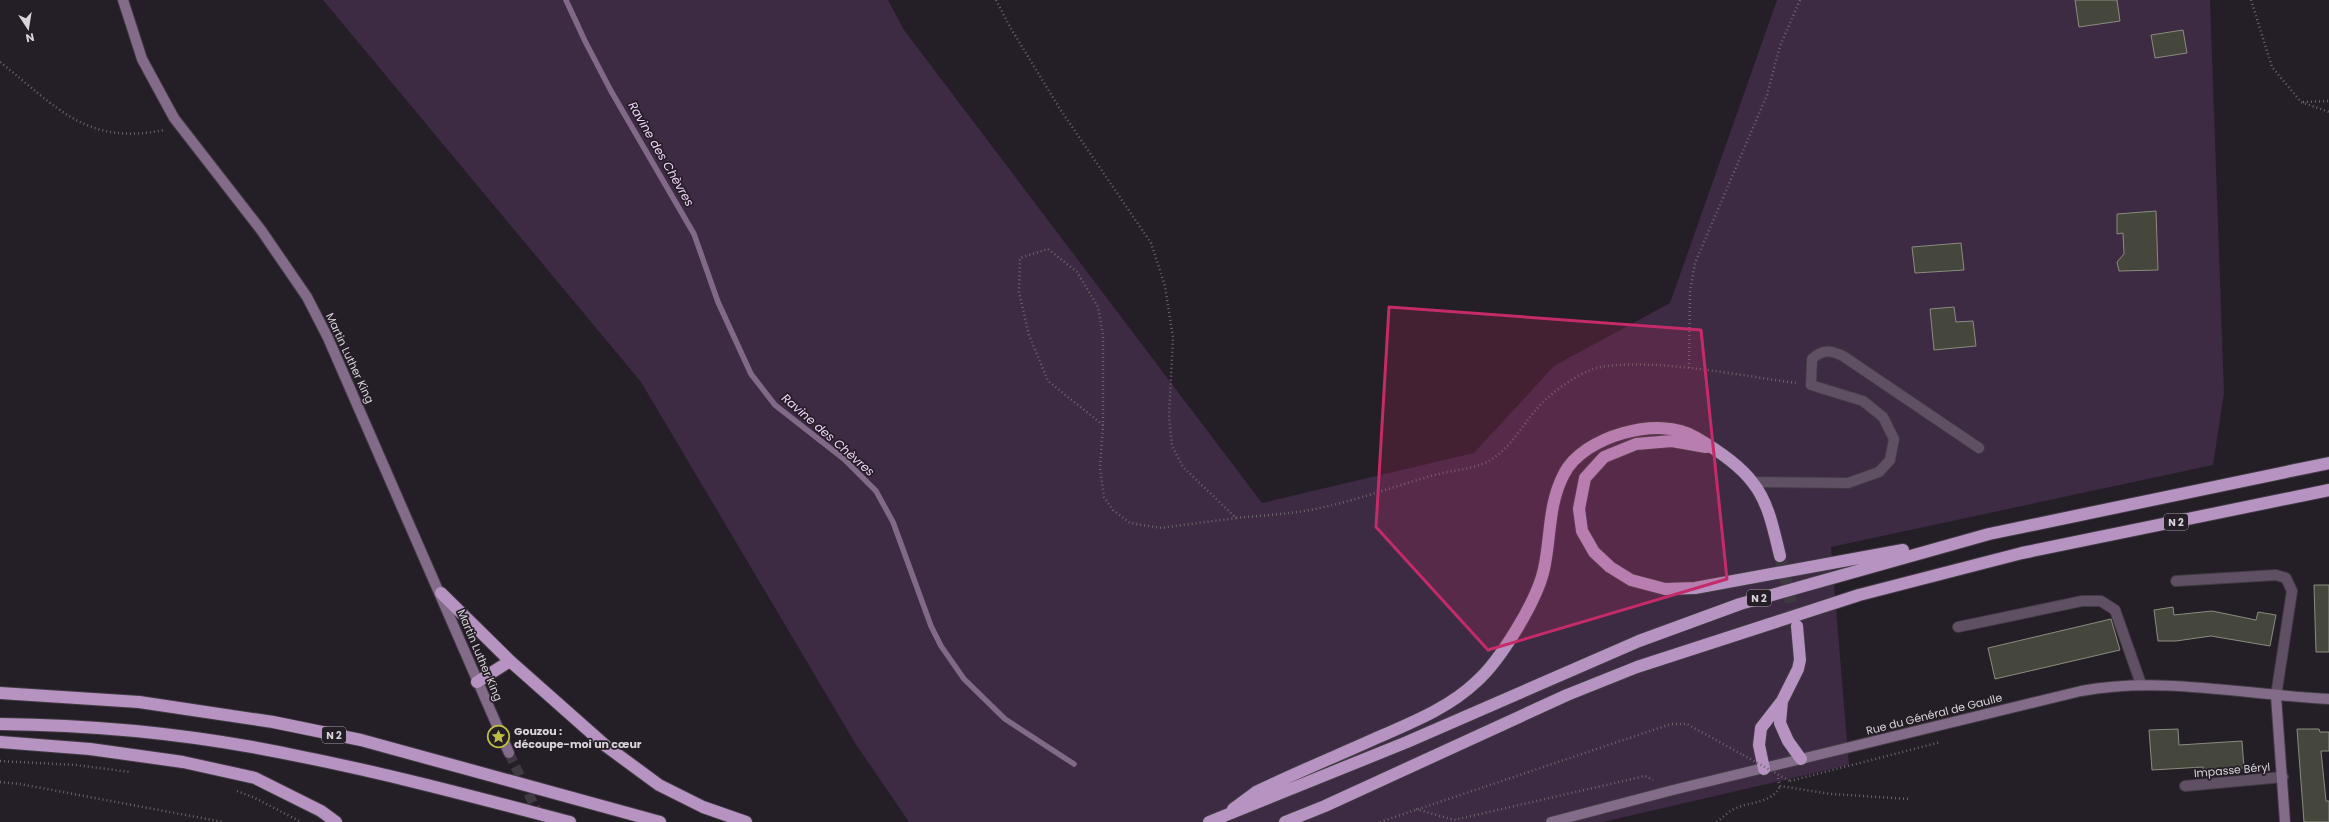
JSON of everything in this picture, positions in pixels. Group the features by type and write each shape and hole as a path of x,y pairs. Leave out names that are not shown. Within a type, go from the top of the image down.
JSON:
{"highway":[{"path":"1213,821 1256,792 1426,715 1476,682 1495,661 1524,616 1544,570 1553,497 1564,472 1580,454 1611,436 1648,429 1686,431 1715,448 1753,482 1764,503 1780,556"},
{"path":"1715,448 1672,441 1636,444 1604,457 1585,478 1579,509 1582,531 1594,552 1610,567 1631,580 1665,588 1695,588 1989,534"},
{"name":"N 2","path":"1213,821 1407,742 1646,638 1740,604 1989,534 2329,463"},
{"name":"N 2","path":"1285,822 1325,806 1567,695 1637,667 1859,595 2022,553 2329,490"},
{"path":"441,593 510,661 606,746 658,785 703,807 746,822"},
{"path":"1769,767 1759,744 1761,728 1782,701 1798,669 1800,660 1797,626"},
{"path":"477,682 510,661"},
{"name":"N 2","path":"0,693 139,702 273,722 361,740 660,822"},
{"path":"1782,701 1780,723 1788,741 1801,759"},
{"path":"0,724 31,724 168,735 303,756 570,822"},
{"path":"0,742 90,749 183,762 255,778 321,811 336,822"}],"street":[{"name":"Martin Luther King","path":"123,0 142,59 155,86 180,126 261,230 307,297 328,338 441,593 477,682 509,753"},
{"name":"Rue du Général de Gaulle","path":"1551,822 1673,790 2081,691 2111,686 2141,684 2276,696 2329,699"},
{"path":"2276,696 2285,822"}],"lane":[{"path":"1753,482 1848,483 1879,472 1890,460 1894,439 1883,417 1863,401 1811,385 1812,359 1818,353 1832,351 1979,448"},
{"path":"2176,581 2276,575 2286,578 2292,591 2276,696"},
{"path":"1958,627 2082,601 2101,601 2115,610 2141,684"},
{"name":"Impasse Béryl","path":"2185,786 2282,777"}],"path":[{"path":"996,0 1060,109 1152,243 1165,286 1173,338 1169,417 1172,446 1183,467 1236,518"},
{"path":"1689,368 1690,292 1695,263 1767,95 1780,46 1800,0"},
{"path":"2251,0 2272,67 2301,102 2329,112"},
{"path":"0,62 74,121 109,133 140,135 180,126"},
{"path":"2301,102 2329,101"},
{"path":"1103,425 1048,382 1029,335 1022,306 1019,292 1020,258 1048,249 1077,272 1098,307 1103,335 1103,425 1100,468 1104,497 1113,510 1130,523 1161,528 1324,508 1436,475 1478,466 1495,457 1508,446 1536,409 1561,388 1589,371 1614,366 1640,365 1689,368 1811,385"},
{"path":"1380,822 1415,808 1671,724 1687,724 1790,781"},
{"path":"0,761 76,765 138,773"},
{"path":"1769,767 1780,786"},
{"path":"1415,808 1454,820 1646,776 1673,790"},
{"path":"0,782 20,784 224,822"},
{"path":"1780,786 1831,794 1909,799"},
{"path":"1717,822 1734,809 1770,798 1777,793 1780,786"},
{"path":"233,790 253,796 301,822"}],"highlighted area":[{"path":"1389,307 1701,330 1727,579 1488,650 1376,527"}],"shaded area":[{"path":"323,0 888,0 904,30 1262,503 1474,453 1554,366 1670,303 1777,0 2210,0 2224,393 2213,465 1831,547 1849,765 1603,822 909,822 855,743 641,382"}],"building":[{"path":"2075,0 2117,0 2120,21 2079,27"},
{"path":"2183,30 2187,53 2155,58 2151,35"},
{"path":"2156,211 2158,270 2119,271 2117,262 2124,254 2123,233 2117,234 2117,214"},
{"path":"1961,243 1964,270 1915,273 1912,247"},
{"path":"1954,307 1956,322 1973,321 1976,346 1934,350 1930,309"},
{"path":"2314,585 2329,585 2329,652 2316,652"},
{"path":"2173,607 2174,615 2212,611 2256,620 2258,612 2276,615 2270,646 2211,636 2176,641 2158,641 2154,610"},
{"path":"2111,619 2120,650 1995,679 1988,648"},
{"path":"2178,729 2179,745 2242,741 2244,768 2203,770 2203,767 2152,770 2149,730"},
{"path":"2297,729 2319,729 2320,732 2329,732 2329,751 2321,751 2326,801 2329,801 2329,822 2304,822"}],"waterway":[{"name":"Ravine des Chèvres","path":"566,0 611,91 694,234 718,302 751,374 775,405 844,459 876,491 893,522 931,626 941,646 964,679 1005,719 1074,764"}],"tunnel":[{"path":"1780,556 1796,625"},
{"path":"509,753 542,822"}],"place":[{"name":"Gouzou : découpe-moi un cœur","path":"498,737"}]}
